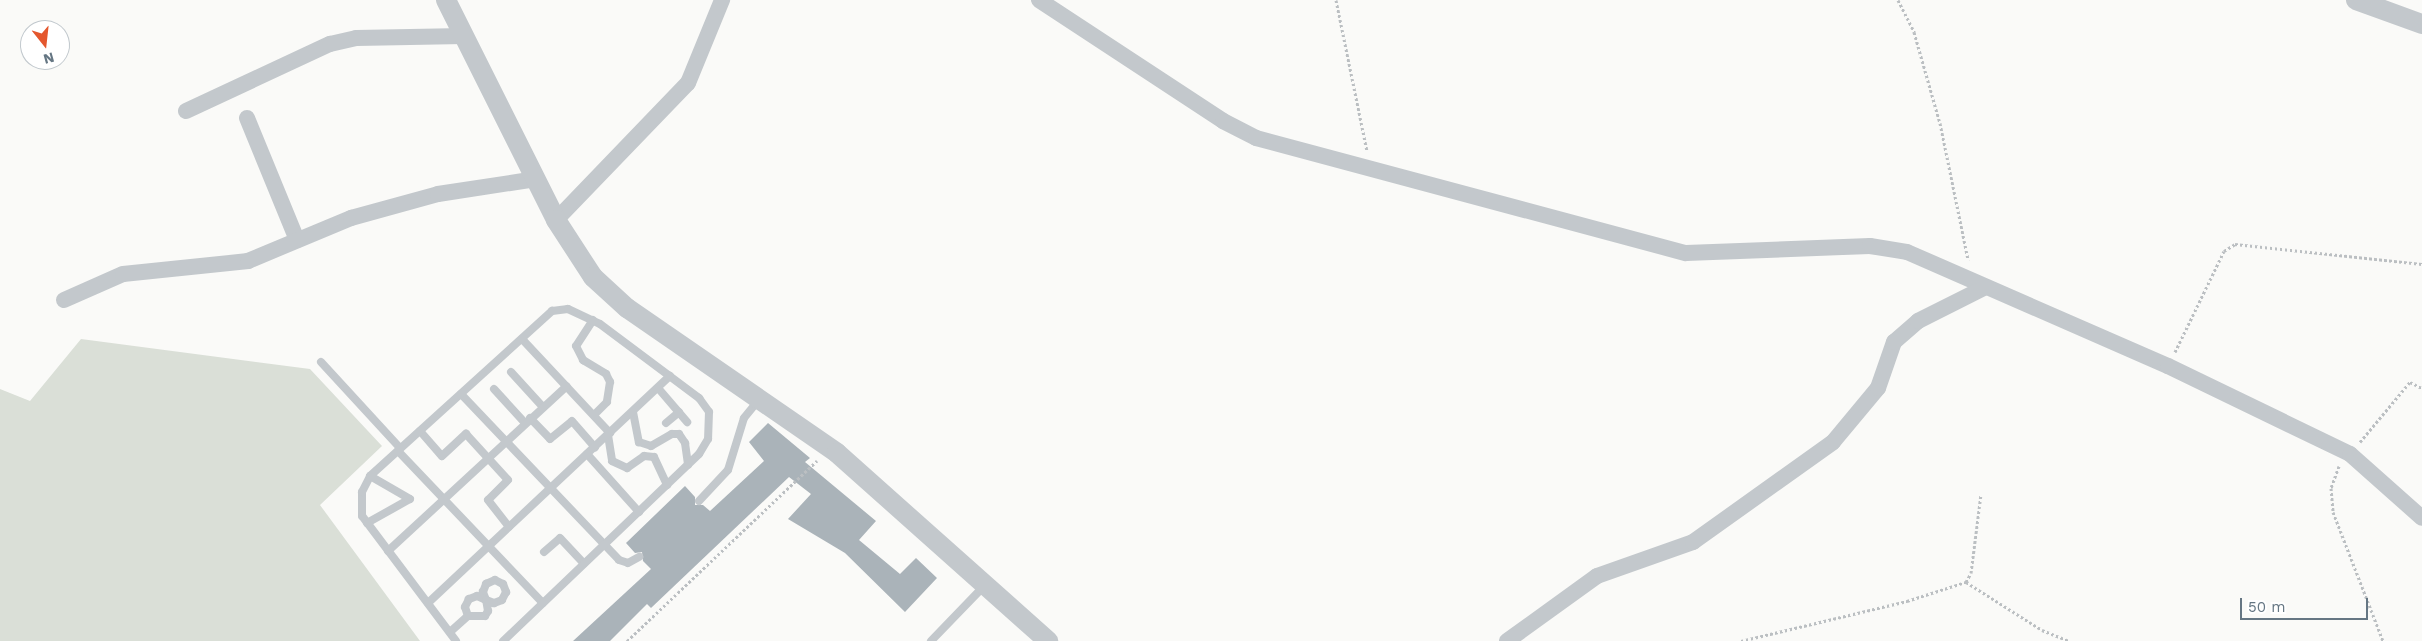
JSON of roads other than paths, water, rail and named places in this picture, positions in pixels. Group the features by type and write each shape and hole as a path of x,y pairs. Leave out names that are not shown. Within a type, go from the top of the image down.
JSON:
{"street":[{"path":"446,0 556,220 593,277 627,308 830,448 986,584 1048,641"},
{"path":"556,220 688,82 722,0"},
{"path":"1039,0 1223,121 1256,138 1686,253 1870,246 1907,252 2168,366 2348,452 2422,518"},
{"path":"2356,0 2422,24"},
{"path":"186,111 330,44 356,38 464,36"},
{"path":"247,118 296,240"},
{"path":"64,300 123,274 248,261 351,218 438,194 536,179"},
{"path":"1507,641 1597,576 1693,542 1833,442 1878,388 1894,342 1918,321 1981,284"}],"lane":[{"path":"456,641 367,523 361,502 370,476 552,312 568,309 593,320 699,398 709,412 708,439 688,464 667,485 503,641"},
{"path":"593,320 576,346 582,360 606,374 610,382 607,402 594,415"},
{"path":"522,339 594,415 609,434 612,461 627,468 644,456 654,457 662,466 667,485"},
{"path":"321,362 488,547 543,603"},
{"path":"512,372 543,407"},
{"path":"428,603 670,376"},
{"path":"388,551 505,440 567,386"},
{"path":"658,388 687,422"},
{"path":"494,389 527,421 550,439 572,421 595,447"},
{"path":"461,394 605,544 618,560 628,563 640,557"},
{"path":"699,501 728,470 744,418 760,399"},
{"path":"633,412 639,442 651,446 672,434 679,434 685,443 688,464"},
{"path":"666,423 679,412"},
{"path":"420,431 442,456 466,434 508,480 488,500 509,527"},
{"path":"587,454 639,512"},
{"path":"367,523 410,499 370,476"},
{"path":"544,552 560,538 584,564"},
{"path":"931,641 986,584"},
{"path":"478,596 486,600 488,611 485,616 473,619 468,616 465,607 469,599 478,596"},
{"path":"450,632 468,616"}]}
